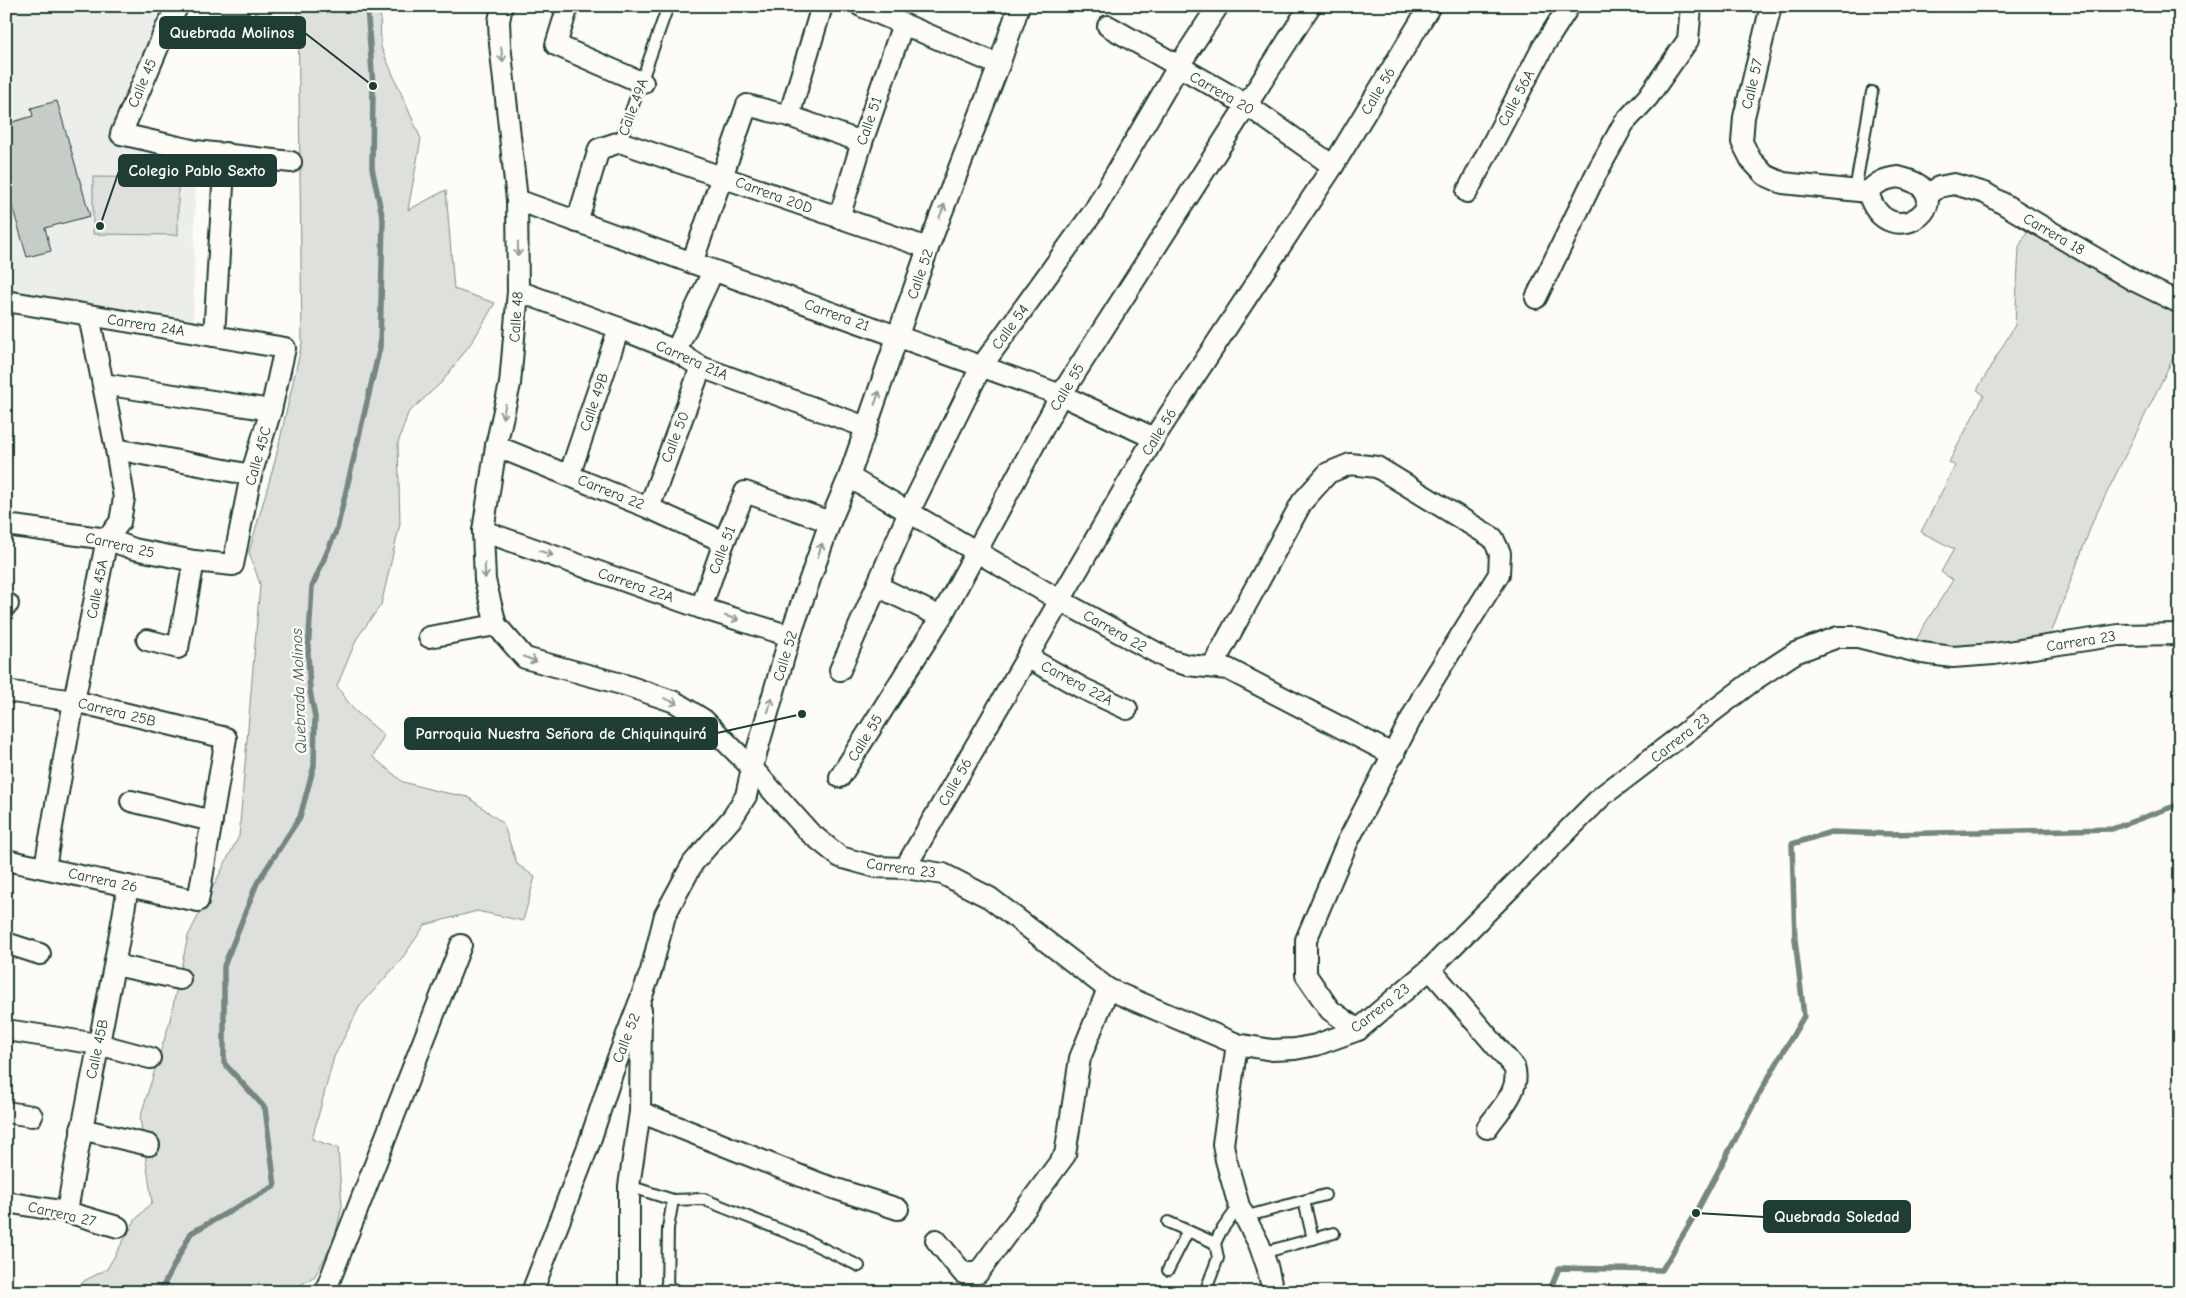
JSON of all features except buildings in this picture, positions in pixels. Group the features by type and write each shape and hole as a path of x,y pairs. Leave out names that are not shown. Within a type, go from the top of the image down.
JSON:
{"street":[{"name":"Calle 45","path":"178,6 167,26 120,134 196,151 226,153"},
{"name":"Calle 48","path":"496,625 485,580 483,531 496,446 510,384 518,291 517,200 500,44 499,21 502,6"},
{"path":"568,6 556,45 643,83"},
{"path":"789,116 822,6"},
{"path":"861,6 999,65"},
{"name":"Calle 52","path":"532,1292 589,1144 613,1071 651,971 665,915 693,863 733,817 746,796 752,768 790,636 830,522 849,478 928,248 999,65 1019,6"},
{"name":"Calle 54","path":"840,670 909,512 981,367 1094,211 1178,67 1218,6"},
{"name":"Calle 55","path":"840,777 941,617 1061,395 1310,6"},
{"name":"Calle 56","path":"905,868 1154,438 1333,166 1430,6"},
{"name":"Calle 56A","path":"1467,192 1543,47 1569,6"},
{"path":"1536,298 1596,174 1624,123 1648,97 1688,40 1691,6"},
{"name":"Calle 57","path":"1771,6 1744,117 1742,142 1751,160 1765,175 1783,183 1861,192"},
{"name":"Calle 51","path":"839,218 862,142 903,24"},
{"name":"Carrera 20","path":"1108,26 1247,105 1333,166"},
{"path":"692,263 747,105 789,116 862,142"},
{"name":"Carrera 20D","path":"620,142 928,248"},
{"name":"Calle 49A","path":"577,222 599,149 620,142"},
{"path":"214,336 226,153 291,162"},
{"path":"1898,177 1910,180 1919,186 1927,196 1926,210 1922,215 1904,222 1891,221 1880,215 1861,192 1886,178 1898,177"},
{"name":"Carrera 18","path":"1927,196 1939,187 1954,184 1985,193 2130,279 2180,303"},
{"name":"Carrera 21","path":"517,200 1061,395 1154,438"},
{"path":"676,351 713,271"},
{"name":"Carrera 21A","path":"518,291 676,351 701,367 866,427"},
{"name":"Carrera 24A","path":"6,301 285,348"},
{"name":"Calle 45A","path":"45,867 74,701 107,539 120,522 124,498 89,316"},
{"name":"Calle 49B","path":"569,476 619,328"},
{"name":"Calle 45C","path":"233,564 251,475 271,410 285,348"},
{"name":"Calle 50","path":"649,508 701,367"},
{"path":"103,384 271,410"},
{"name":"Carrera 22","path":"496,446 649,508 724,542"},
{"path":"116,449 251,475"},
{"path":"1212,667 1302,502 1328,473 1350,464 1377,467 1493,538 1500,553 1499,574 1423,696 1347,843 1306,940 1306,975 1330,1010 1358,1030"},
{"name":"Carrera 22","path":"849,478 1061,601 1170,660 1187,665 1228,669 1394,755"},
{"name":"Calle 51","path":"701,608 724,542 745,492 830,522"},
{"name":"Carrera 25","path":"7,521 107,539 134,549 194,561 233,564"},
{"name":"Carrera 22A","path":"483,531 701,608 790,636"},
{"path":"147,640 178,648 194,561"},
{"path":"877,586 941,617"},
{"path":"429,637 496,625"},
{"name":"Carrera 23","path":"496,625 524,658 626,685 675,702 704,720 752,768 809,832 840,857 876,867 905,868 943,874 990,898 1108,989 1237,1044 1272,1050 1316,1046 1358,1030 1430,969 1602,796 1754,680 1795,653 1838,637 1858,637 1922,653 1953,657 1994,654 2119,635 2180,634"},
{"name":"Carrera 22A","path":"1027,656 1082,688 1127,709"},
{"name":"Carrera 25B","path":"6,691 74,701 226,738 212,821"},
{"path":"131,801 212,821"},
{"name":"Carrera 26","path":"6,860 198,901 212,821"},
{"name":"Calle 45B","path":"67,1212 81,1129 115,965 128,886"},
{"path":"6,943 40,954"},
{"path":"325,1292 462,946"},
{"path":"115,965 180,979"},
{"path":"1430,969 1514,1067 1518,1077 1515,1088 1487,1128"},
{"path":"936,1240 963,1273 978,1272 1065,1155 1080,1058 1108,989"},
{"path":"629,1292 629,1186 640,1112 641,998"},
{"path":"6,1030 98,1044 150,1058"},
{"path":"1237,1044 1223,1144 1242,1212 1262,1253 1273,1292"},
{"path":"6,1112 32,1116"},
{"path":"640,1112 821,1184 898,1209"},
{"path":"81,1129 149,1145"},
{"name":"Carrera 27","path":"6,1202 67,1212 118,1227"}],"lane":[{"name":"Calle 49A","path":"620,142 643,83 668,6"},
{"path":"1861,192 1872,92"},
{"path":"629,1186 673,1200 703,1199 802,1239 859,1266"},
{"path":"1205,1292 1218,1258 1215,1243 1221,1231 1242,1212 1304,1201 1325,1195"},
{"path":"673,1200 668,1228 667,1289 680,1292"},
{"path":"1304,1201 1313,1239"},
{"path":"1168,1222 1215,1243"},
{"path":"1168,1270 1188,1231"},
{"path":"1262,1253 1334,1234"}],"shaded area":[{"path":"6,6 146,6 167,26 121,133 196,151 193,332 6,301"},
{"path":"298,6 380,6 381,47 421,139 408,210 446,190 454,289 495,303 474,339 442,382 408,413 398,443 400,524 381,605 357,638 337,686 353,709 384,735 373,757 403,782 468,797 503,823 517,864 535,877 523,921 477,911 425,925 401,960 360,1006 334,1057 312,1139 338,1148 342,1206 334,1241 315,1276 289,1292 74,1292 84,1281 107,1269 136,1219 152,1202 140,1118 169,1024 188,936 239,836 260,584 249,552 275,461 302,343"},
{"path":"93,177 178,178 178,235 93,234"},
{"path":"2032,222 2180,303 2180,344 2093,521 2046,647 1911,650 1923,627 1953,580 1941,572 1954,549 1921,532 1955,466 1949,462 1984,395 1977,390 2015,325 2019,247"}],"waterway":[{"name":"Quebrada Molinos","path":"160,1292 191,1233 275,1186 265,1108 224,1063 224,966 257,883 300,817 314,766 315,717 310,691 308,653 312,587 337,529 380,347 383,220 372,168 373,86 367,6"},
{"path":"1549,1292 1559,1268 1662,1270 1696,1213 1763,1087 1804,1016 1795,939 1792,844 1831,832 1890,834 2112,829 2180,804"}],"place":[{"name":"Quebrada Molinos","path":"373,86"},
{"name":"Colegio Pablo Sexto","path":"100,226"},
{"name":"Parroquia Nuestra Señora de Chiquinquirá","path":"802,714"},
{"name":"Quebrada Soledad","path":"1696,1213"}]}
